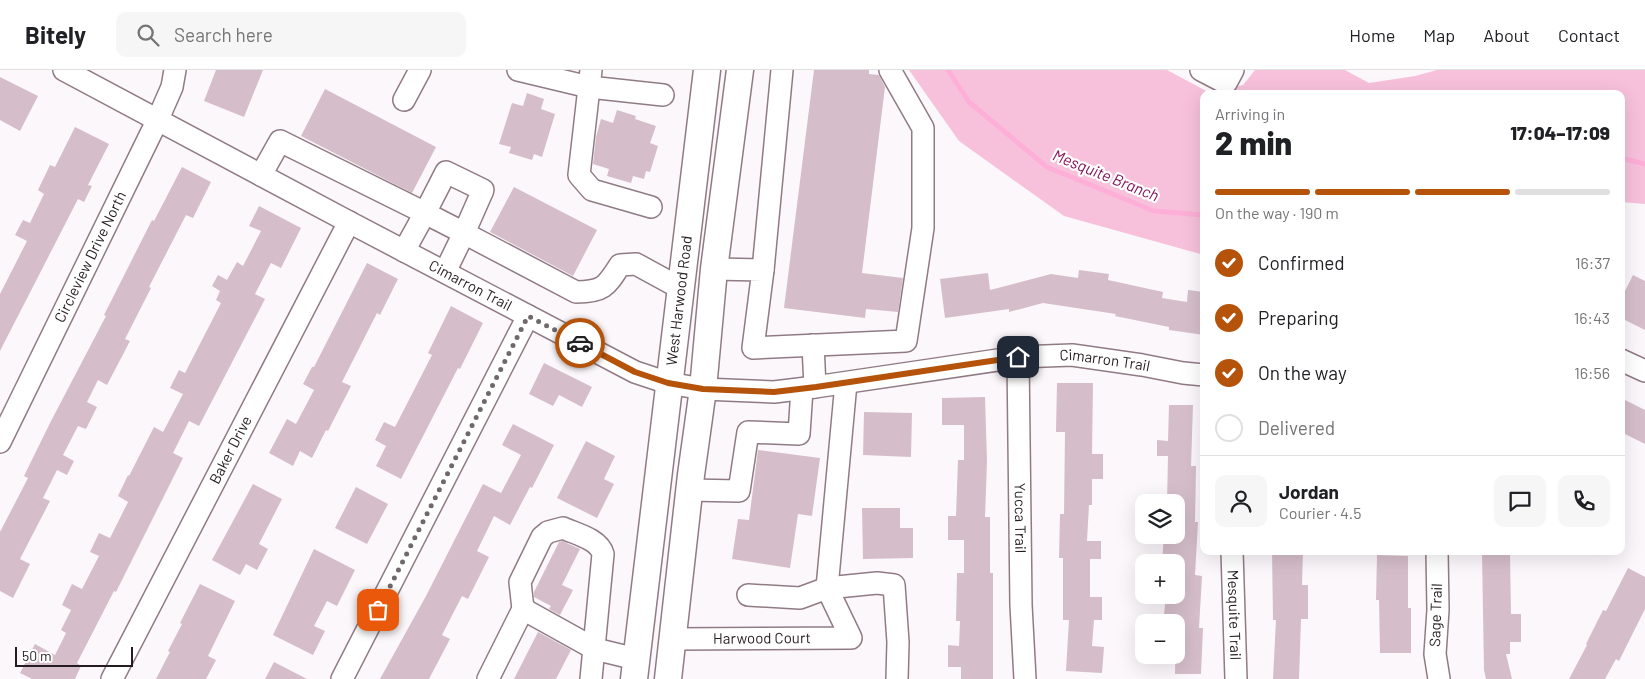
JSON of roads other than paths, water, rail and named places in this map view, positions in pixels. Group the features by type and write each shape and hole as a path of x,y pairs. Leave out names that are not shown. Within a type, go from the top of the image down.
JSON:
{"main road":[{"name":"West Harwood Road","path":"635,669 707,70"},
{"path":"668,679 689,490 703,389 714,269 740,70"}],"street":[{"name":"Cimarron Trail","path":"64,70 635,372 668,383 703,389 774,392 1018,357 1072,355 1200,375"},
{"name":"Circleview Drive North","path":"0,442 158,119 172,87 175,70"},
{"path":"404,100 420,70"},
{"path":"518,70 590,78 663,95"},
{"path":"782,70 763,270 753,348 906,341"},
{"path":"890,70 923,128 923,228 906,341 908,374"},
{"path":"1201,70 1226,83 1233,70"},
{"path":"590,78 579,175 592,190 651,207"},
{"path":"261,175 280,141 425,213 576,292 593,292 608,284 620,265 636,264 680,288"},
{"path":"404,251 446,172 483,190 445,272"},
{"name":"Baker Drive","path":"112,679 349,222"},
{"path":"714,269 763,270"},
{"path":"342,679 528,316"},
{"path":"689,490 738,491 748,432 799,434 808,388 813,345"},
{"name":"Yucca Trail","path":"1018,357 1021,605 1025,679"},
{"path":"1625,362 1645,371"},
{"path":"827,588 846,382"},
{"path":"488,679 523,609 520,582 542,537 548,532 563,528 597,544 602,549 603,554 591,679"},
{"name":"Mesquite Trail","path":"1232,555 1236,679"},
{"name":"Sage Trail","path":"1437,555 1438,610 1435,654 1439,679"},
{"path":"748,595 800,598 827,588 877,583 894,585 898,642 897,679"},
{"name":"Harwood Court","path":"673,639 851,638 827,588"},
{"path":"523,609 635,669"}],"waterway":[{"name":"Mesquite Branch","path":"948,70 969,102 1047,167 1154,211 1200,215"},
{"name":"Mesquite Branch","path":"1625,159 1645,164"}]}
